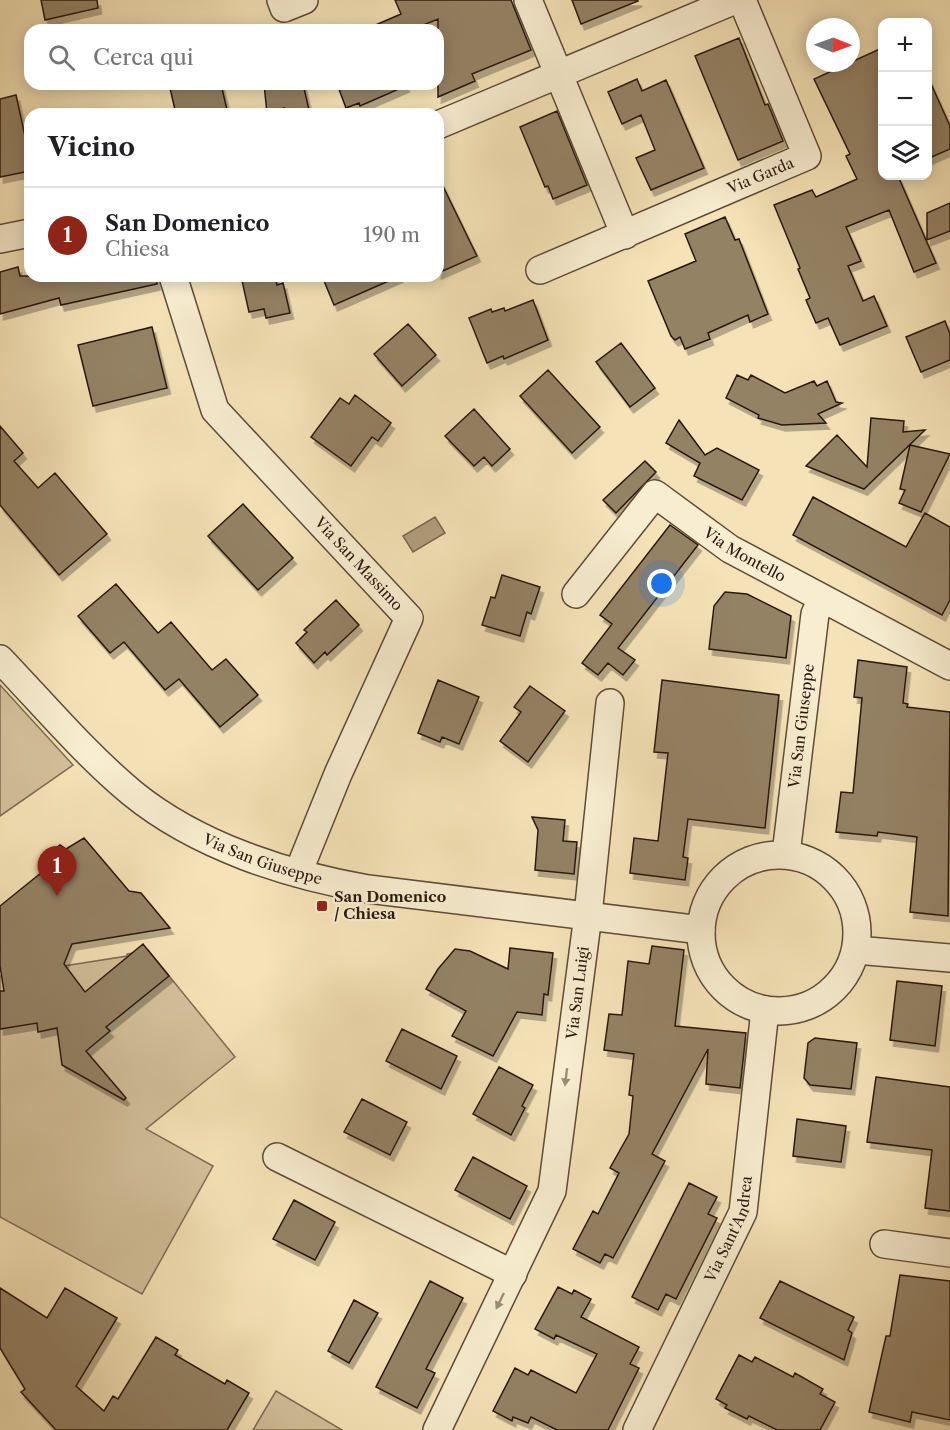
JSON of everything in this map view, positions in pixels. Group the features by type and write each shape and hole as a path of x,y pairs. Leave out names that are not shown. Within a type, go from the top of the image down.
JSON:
{"street":[{"path":"281,0 284,9 304,0"},
{"path":"528,0 625,235"},
{"path":"444,122 735,0"},
{"name":"Via Garda","path":"540,270 807,156 742,0"},
{"path":"0,239 24,234"},
{"name":"Via San Massimo","path":"175,282 215,410 409,618 338,774 298,873"},
{"name":"Via Montello","path":"576,594 655,494 730,549 950,666"},
{"name":"Via San Giuseppe","path":"786,854 814,614 822,599"},
{"name":"Via San Giuseppe","path":"0,659 93,757 133,794 177,822 221,844 298,873 368,889 700,930"},
{"name":"Via San Luigi","path":"437,1430 552,1191 588,915 610,703"},
{"path":"786,854 812,860 834,875 850,897 857,923 856,950 847,972 832,991 813,1004 789,1011 765,1010 744,1003 726,991 711,973 703,952 700,930 705,905 718,883 737,866 760,856 786,854"},
{"path":"856,950 950,958"},
{"name":"Via Sant'Andrea","path":"637,1430 743,1212 765,1010"},
{"path":"277,1157 513,1274"},
{"path":"884,1244 950,1253"}],"shaded area":[{"path":"435,517 445,533 413,552 403,536"},
{"path":"0,685 73,765 0,816"},
{"path":"148,950 235,1057 146,1129 213,1166 142,1294 0,1217 0,976 127,956 127,954"},
{"path":"276,1391 342,1430 253,1430"}],"building":[{"path":"41,0 97,0 98,8 45,20"},
{"path":"395,0 511,0 531,50 472,74 475,81 438,97 438,90 444,90 444,24 438,24 438,19 426,24 378,24 401,14"},
{"path":"572,0 638,0 638,1 581,24"},
{"path":"739,38 765,105 768,104 783,141 738,160 695,56"},
{"path":"878,50 878,180 900,180 936,263 914,272 889,210 846,227 861,261 848,266 863,301 874,296 887,326 840,345 828,318 816,323 806,300 810,298 798,269 800,268 774,205 812,190 816,197 857,179 846,156 850,154 814,79 829,72 860,72 860,58"},
{"path":"637,79 642,91 666,80 704,168 651,190 636,158 655,150 641,115 622,124 608,92"},
{"path":"932,86 950,126 950,149 932,157"},
{"path":"170,90 222,90 227,108 175,108"},
{"path":"265,90 304,90 309,108 284,108 266,108"},
{"path":"339,90 397,90 360,106 359,103 346,108"},
{"path":"16,95 24,132 24,172 0,177 0,99"},
{"path":"557,111 587,185 553,199 548,186 545,187 520,127"},
{"path":"444,188 477,256 444,270"},
{"path":"950,203 950,231 927,240 927,213"},
{"path":"725,217 735,240 739,239 768,314 750,322 748,315 708,333 710,339 685,349 680,337 675,340 671,336 648,281 696,261 685,234"},
{"path":"18,267 20,276 24,276 24,282 157,282 157,284 61,305 59,298 0,314 0,272"},
{"path":"242,282 276,282 277,285 283,283 290,313 266,318 264,309 249,312"},
{"path":"324,282 386,282 334,305"},
{"path":"533,300 548,340 504,359 503,356 487,363 469,318 491,309 492,312 504,308 505,311"},
{"path":"945,321 950,334 950,360 921,372 906,337"},
{"path":"408,324 436,355 402,386 374,354"},
{"path":"152,327 167,388 93,406 78,345"},
{"path":"621,343 655,388 630,407 596,362"},
{"path":"548,370 600,427 572,453 520,396"},
{"path":"737,375 748,380 751,375 785,393 814,381 817,386 827,381 836,402 842,403 818,414 826,423 782,425 758,418 759,415 726,398"},
{"path":"355,395 391,423 378,441 372,437 351,466 311,437 340,398 349,404"},
{"path":"474,409 510,449 492,466 484,457 474,466 445,436"},
{"path":"871,418 904,421 903,432 925,430 864,489 806,466 837,435 867,467"},
{"path":"679,420 705,455 717,448 759,470 742,500 694,476 700,463 666,443"},
{"path":"0,426 23,453 14,461 38,488 55,473 107,534 59,575 0,505"},
{"path":"910,445 950,454 921,512 899,503 905,490 900,489"},
{"path":"645,461 656,472 616,513 603,500"},
{"path":"813,497 906,547 925,513 950,527 950,600 942,615 793,535"},
{"path":"243,504 293,558 258,590 208,536"},
{"path":"670,525 698,545 618,648 635,660 623,675 608,663 598,675 582,663 612,624 600,615"},
{"path":"502,575 540,587 531,614 527,612 520,636 482,625 491,597 495,598"},
{"path":"116,584 158,633 171,622 212,670 226,659 258,695 220,727 179,679 165,690 124,642 110,653 78,616"},
{"path":"725,592 747,594 791,616 786,658 709,649 714,606"},
{"path":"336,600 359,625 327,655 325,652 314,663 296,643 307,632 304,630"},
{"path":"858,660 907,667 903,703 908,704 907,707 950,712 948,916 910,912 917,837 878,832 877,836 836,832 841,792 853,793 862,698 854,697"},
{"path":"438,680 479,697 459,744 442,737 440,742 418,733"},
{"path":"662,680 779,695 765,828 688,819 683,857 688,858 685,880 630,873 634,838 658,841 668,753 654,752"},
{"path":"530,686 565,711 528,762 500,741 521,712 514,707"},
{"path":"532,817 565,820 563,841 577,842 574,874 535,870 538,830"},
{"path":"84,838 129,891 141,893 170,928 72,944 64,964 85,992 143,944 169,976 106,1027 110,1031 86,1051 126,1098 124,1100 62,1065 57,1028 38,1032 37,1023 0,1029 0,991 4,991 0,966 0,906 52,864 45,857 60,845 66,849"},
{"path":"652,946 684,950 675,1026 746,1033 740,1088 706,1084 708,1049 652,1154 665,1161 613,1258 605,1254 600,1263 573,1249 593,1211 598,1214 619,1173 610,1168 629,1134 633,1096 629,1095 634,1054 604,1050 609,1014 622,1015 628,961 649,964"},
{"path":"510,948 553,953 548,995 544,994 542,1015 517,1012 493,1056 452,1036 466,1011 426,989 438,969 455,949 470,951 508,969"},
{"path":"897,981 942,986 935,1046 890,1040"},
{"path":"402,1029 457,1056 441,1089 386,1061"},
{"path":"815,1038 857,1043 851,1089 810,1085 804,1078 808,1043"},
{"path":"499,1067 533,1085 522,1106 525,1108 511,1135 473,1114"},
{"path":"876,1077 950,1087 950,1211 925,1208 932,1150 867,1142"},
{"path":"362,1099 407,1122 390,1155 344,1132"},
{"path":"797,1119 846,1126 841,1162 793,1156"},
{"path":"473,1157 527,1186 510,1219 455,1190"},
{"path":"689,1183 717,1197 708,1214 717,1218 676,1299 666,1294 658,1310 632,1297"},
{"path":"294,1200 335,1222 315,1260 273,1239"},
{"path":"900,1275 950,1281 950,1420 912,1412 910,1422 869,1412 886,1336 890,1336"},
{"path":"430,1281 463,1298 426,1369 435,1373 417,1408 376,1387"},
{"path":"780,1281 854,1317 848,1330 852,1333 844,1360 760,1318"},
{"path":"558,1287 572,1294 574,1290 591,1299 581,1317 639,1347 630,1364 639,1368 608,1430 557,1430 531,1417 528,1423 513,1417 512,1421 493,1411 515,1368 528,1375 531,1370 576,1393 597,1354 556,1335 554,1339 535,1329"},
{"path":"0,1288 47,1318 65,1288 117,1318 76,1386 104,1411 113,1396 118,1399 156,1337 178,1350 175,1355 225,1384 227,1380 249,1393 227,1430 56,1430 21,1392 25,1389 0,1348"},
{"path":"354,1300 378,1313 349,1363 328,1351"},
{"path":"739,1355 752,1362 755,1357 793,1377 795,1373 823,1389 820,1394 835,1402 820,1430 777,1430 749,1416 747,1419 725,1408 727,1405 716,1399"}],"place":[{"name":"San Domenico","path":"57,896"},
{"name":"San Domenico / Chiesa","path":"322,906"}]}
